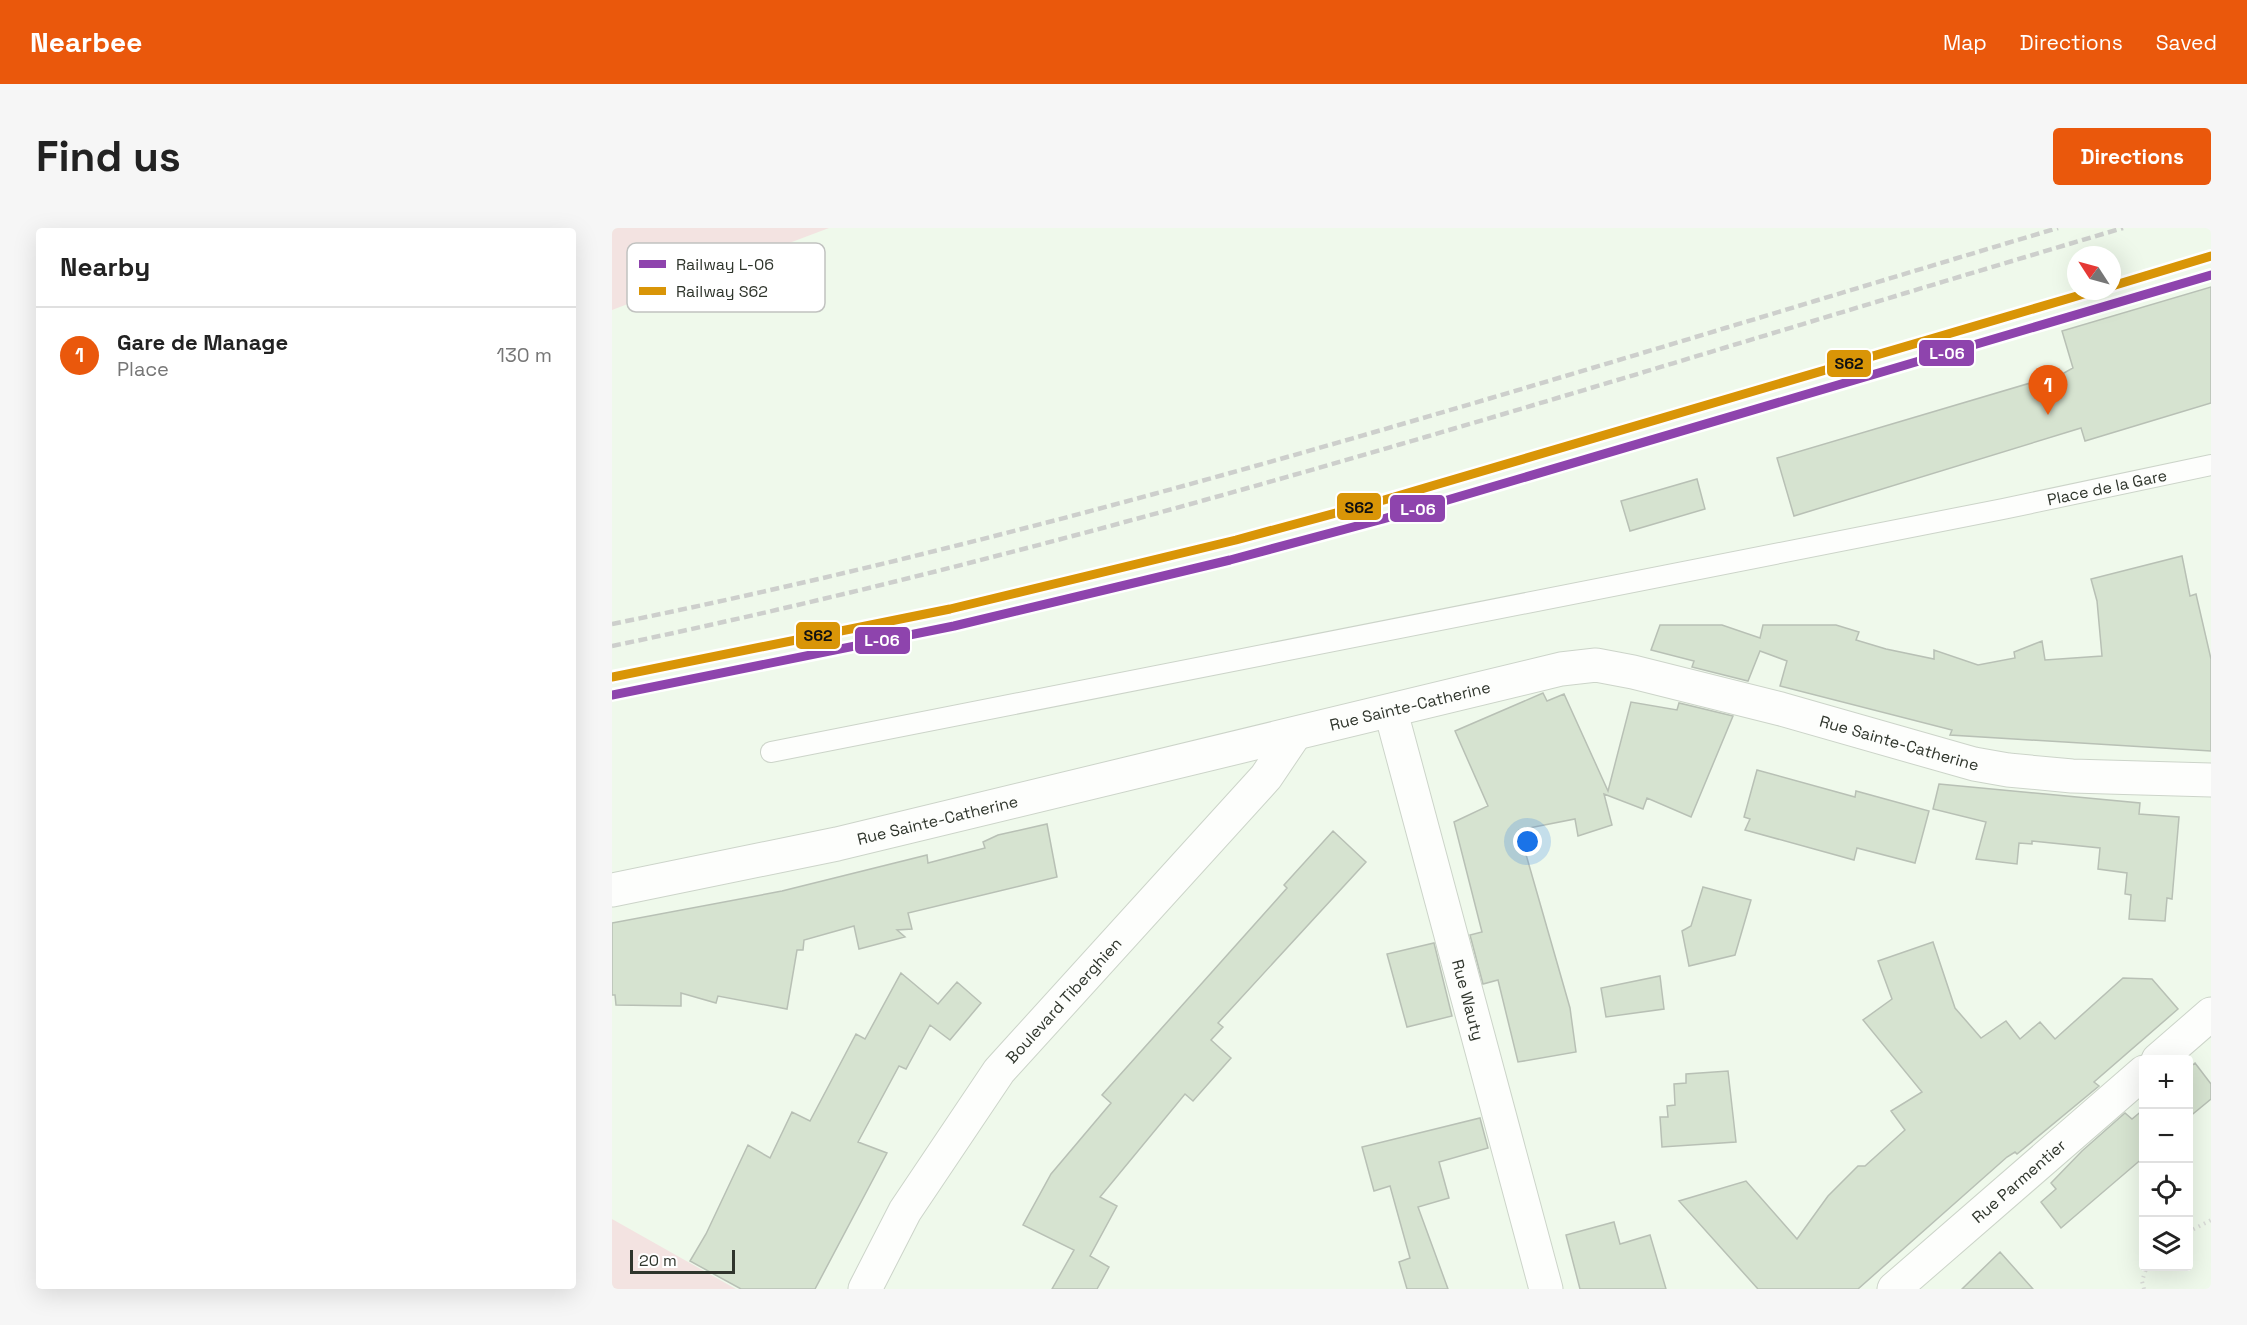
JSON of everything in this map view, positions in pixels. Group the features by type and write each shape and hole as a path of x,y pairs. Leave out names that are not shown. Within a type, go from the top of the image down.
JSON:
{"street":[{"name":"Rue Sainte-Catherine","path":"612,890 837,844 1391,712 1561,669 1596,665 1781,709 1997,768 2072,776 2211,780"},
{"name":"Rue Wauty","path":"1391,712 1546,1289"},
{"name":"Boulevard Tiberghien","path":"865,1289 905,1211 999,1071 1266,777 1295,734"},
{"path":"2163,1055 2211,1014"},
{"name":"Rue Parmentier","path":"1905,1285 2139,1076"}],"lane":[{"name":"Place de la Gare","path":"771,752 2003,509 2211,465"}],"path":[{"path":"2193,1229 2211,1220"},
{"path":"2144,1289 2142,1281 2145,1271"}],"shaded area":[{"path":"612,228 829,228 789,243 627,243 627,304 612,310"},
{"path":"612,1219 736,1289 612,1289"}],"building":[{"path":"2211,287 2211,403 2085,441 2081,428 1794,516 1777,458 2064,373 2073,368 2062,331"},
{"path":"1697,479 1705,509 1630,531 1621,501"},
{"path":"2182,556 2190,596 2196,594 2211,659 2211,751 1950,735 1952,730 1780,686 1787,661 1760,651 1748,681 1692,667 1694,661 1651,650 1660,625 1722,625 1760,638 1763,625 1836,625 1859,632 1856,640 1886,649 1934,659 1934,650 1978,665 2015,658 2014,652 2042,641 2045,660 2102,656 2097,601 2091,579"},
{"path":"1543,693 1547,701 1564,694 1608,791 1631,702 1677,710 1679,703 1733,716 1691,817 1647,798 1643,809 1604,794 1612,825 1578,836 1575,819 1519,830 1570,1008 1576,1052 1518,1062 1498,980 1483,984 1470,935 1482,932 1454,822 1488,806 1455,731"},
{"path":"1757,770 1855,797 1856,791 1929,811 1915,863 1857,848 1854,860 1745,830 1750,819 1744,817"},
{"path":"1939,784 2140,803 2139,814 2179,817 2172,899 2167,898 2165,921 2129,919 2131,895 2125,894 2127,873 2098,869 2100,848 2032,841 2032,844 2019,843 2017,864 1976,859 1986,822 1933,809"},
{"path":"1047,824 1057,877 908,913 912,929 897,930 905,937 859,949 854,926 804,940 803,950 797,950 787,1009 718,996 716,1003 681,993 681,1006 616,1005 615,995 612,995 612,923 782,891 927,855 928,863 985,848 983,842 998,835"},
{"path":"1333,831 1366,862 1218,1023 1223,1027 1211,1040 1231,1058 1193,1101 1185,1094 1100,1197 1117,1206 1090,1256 1109,1267 1097,1289 1052,1289 1074,1250 1023,1225 1051,1174 1111,1103 1102,1095 1287,888 1284,885"},
{"path":"1703,887 1751,900 1735,955 1689,966 1682,931 1691,926"},
{"path":"1933,942 1955,1008 1981,1038 2006,1021 2020,1039 2040,1022 2055,1039 2123,978 2152,979 2178,1009 2094,1082 2099,1086 2017,1154 2015,1152 2007,1157 1858,1289 1758,1289 1679,1201 1746,1181 1797,1239 1828,1196 1858,1166 1865,1166 1905,1130 1891,1111 1922,1092 1863,1020 1892,999 1878,961"},
{"path":"1434,943 1452,1016 1407,1027 1387,954"},
{"path":"901,973 938,1004 957,982 981,1003 950,1040 930,1025 906,1069 899,1066 858,1142 887,1153 815,1289 741,1289 690,1261 706,1234 748,1145 770,1158 792,1112 810,1121 856,1034 865,1039"},
{"path":"1660,976 1664,1009 1606,1017 1601,988"},
{"path":"2195,1063 2211,1084 2211,1099 2193,1114 2193,1109 2193,1065"},
{"path":"1728,1071 1736,1142 1662,1147 1660,1117 1668,1117 1667,1106 1675,1105 1674,1084 1686,1083 1686,1074"},
{"path":"2125,1113 2132,1119 2139,1113 2139,1161 2061,1228 2041,1202 2056,1189 2051,1183 2082,1151"},
{"path":"1480,1118 1488,1148 1439,1162 1449,1198 1418,1207 1448,1289 1407,1289 1399,1262 1410,1258 1390,1186 1374,1191 1362,1147"},
{"path":"1614,1222 1620,1244 1650,1235 1666,1289 1580,1289 1566,1235"},
{"path":"2000,1252 2033,1289 1962,1289"}],"railway":[{"path":"612,624 795,584 1159,493 1520,390 2058,228"},
{"path":"612,646 803,604 993,557 1183,506 1371,453 2123,228"}],"rail line":[{"name":"S62","path":"2121,283 2211,256"},
{"name":"L-06","path":"612,695 954,626 1230,560 1383,519 2211,275"},
{"name":"S62","path":"612,677 950,609 1236,540 1384,500 2067,299"}],"place":[{"name":"Gare de Manage","path":"2048,415"}]}
